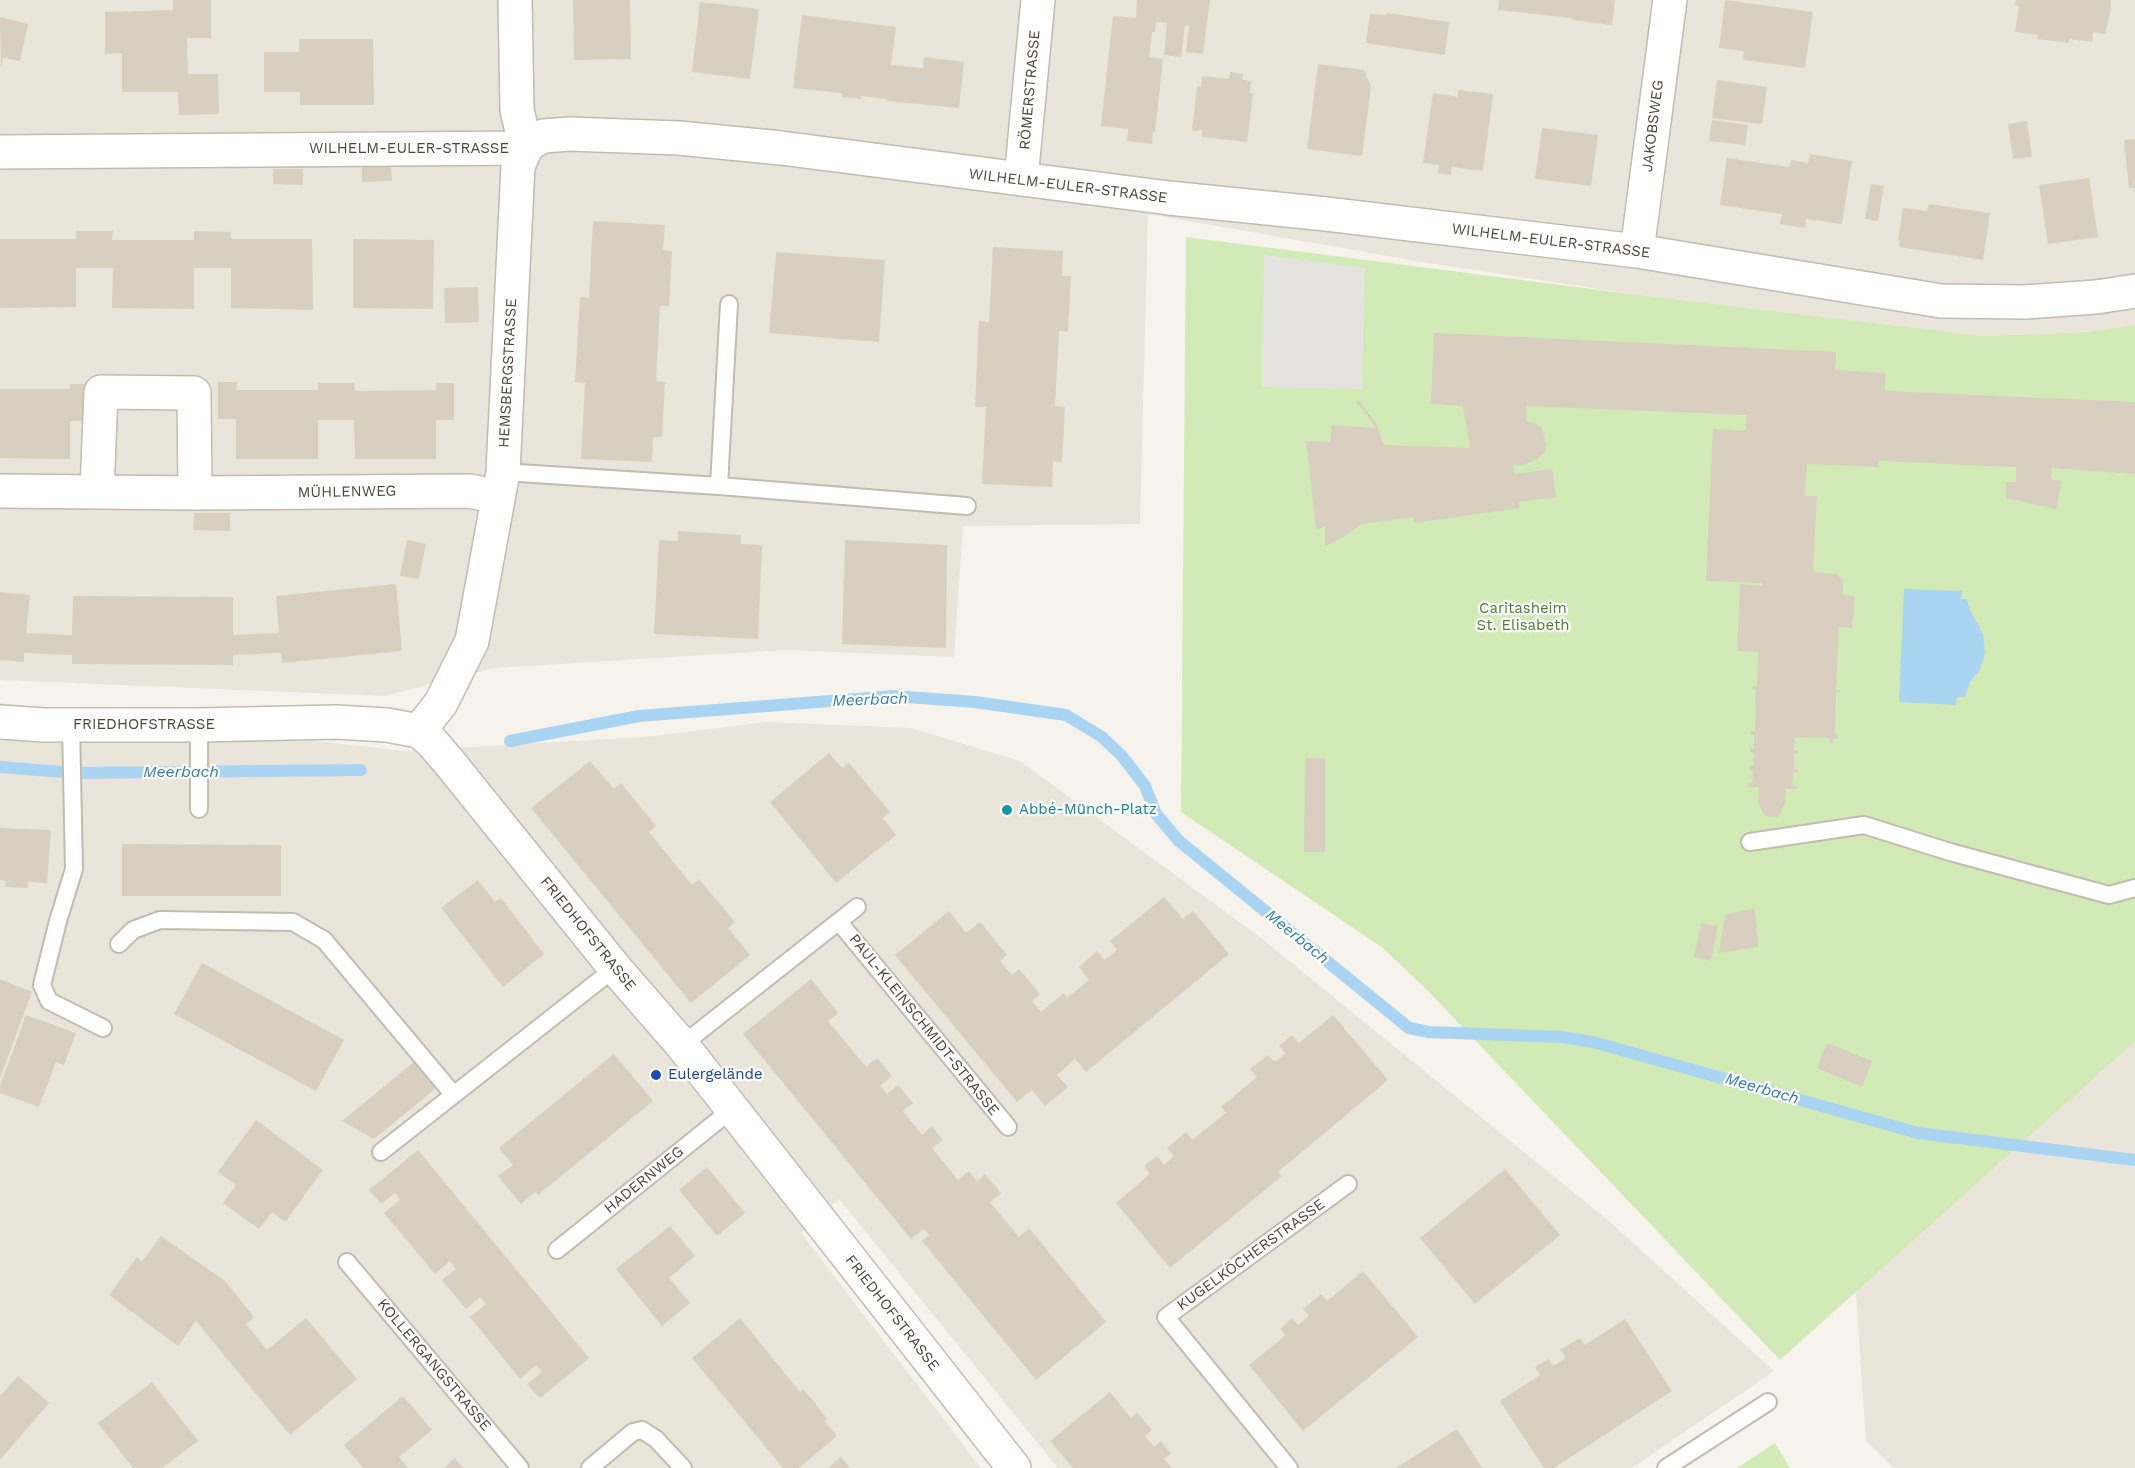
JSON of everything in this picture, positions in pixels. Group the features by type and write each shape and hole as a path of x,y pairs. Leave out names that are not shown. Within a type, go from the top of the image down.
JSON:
{"street":[{"path":"515,0 517,110 526,148"},
{"name":"RÖMERSTRASSE","path":"1022,179 1038,0"},
{"name":"JAKOBSWEG","path":"1637,251 1670,0"},
{"name":"WILHELM-EULER-STRASSE","path":"0,152 526,148 544,136 679,138 781,148 1169,198 1637,251 1941,301 2025,302 2096,297 2135,291"},
{"name":"HEMSBERGSTRASSE","path":"419,731 441,703 472,641 501,484 516,186 518,166 526,148"},
{"path":"97,492 101,392 194,393 195,493"},
{"name":"MÜHLENWEG","path":"0,491 195,493 470,491 501,484"},
{"name":"FRIEDHOFSTRASSE","path":"0,722 71,737 199,738 336,722 387,725 419,731 449,762 615,968 682,1045 1014,1468"}],"lane":[{"path":"719,486 729,304"},
{"path":"501,484 719,486 967,506"},
{"path":"71,737 74,869 42,985 49,1000 103,1028"},
{"path":"199,738 199,809"},
{"path":"1750,842 1864,825 1950,852 2109,895 2135,888"},
{"path":"682,1045 857,907"},
{"path":"119,944 133,930 160,920 293,922 324,940 453,1094"},
{"name":"PAUL-KLEINSCHMIDT-STRASSE","path":"839,922 1008,1127"},
{"path":"381,1152 615,968"},
{"name":"HADERNWEG","path":"557,1250 731,1110"},
{"name":"KUGELKÖCHERSTRASSE","path":"1289,1468 1166,1317 1348,1184"},
{"name":"KOLLERGANGSTRASSE","path":"347,1262 520,1468"},
{"path":"1666,1468 1768,1402"},
{"path":"590,1468 633,1432 642,1430 656,1439 683,1468"}],"shaded area":[{"path":"0,0 2135,0 2135,325 2087,332 1983,336 1639,295 1428,263 1148,214 1140,524 963,526 954,657 785,650 494,668 385,696 0,680"},
{"path":"1264,255 1365,268 1362,389 1262,387"},
{"path":"0,703 402,751 645,737 768,722 911,728 1020,761 1261,938 1610,1222 1774,1371 1632,1468 1058,1468 839,1199 801,1233 981,1468 0,1468"},
{"path":"2135,903 2135,1468 1894,1468 1866,1441 1843,1108"}],"green space":[{"name":"Caritasheim St. Elisabeth","path":"1186,237 1983,336 2087,332 2135,325 2135,1041 1780,1360 1429,992 1383,948 1181,812"},
{"path":"1775,1443 1790,1468 1737,1468"}],"water":[{"path":"1904,589 1962,591 1961,599 1967,599 1969,608 1983,634 1985,653 1980,669 1970,682 1965,697 1957,697 1956,705 1899,702"}],"building":[{"path":"173,0 211,0 211,38 187,38 188,74 218,74 219,114 179,115 178,92 122,92 122,53 105,54 105,12 173,10"},
{"path":"573,0 630,0 631,59 574,60"},
{"path":"1137,0 1210,0 1203,54 1186,52 1189,26 1185,26 1181,57 1164,55 1167,23 1156,22 1155,32 1152,32 1149,57 1163,59 1152,144 1127,141 1128,129 1101,126 1113,16 1136,18"},
{"path":"1499,0 1615,0 1612,25 1498,10"},
{"path":"1725,0 1813,12 1805,68 1743,60 1744,51 1719,48"},
{"path":"2016,0 2111,0 2111,9 2105,34 2093,32 2092,42 2069,39 2069,43 2037,39 2038,35 2015,32 2019,6 2015,5"},
{"path":"700,2 759,9 750,79 692,72"},
{"path":"1387,13 1449,22 1445,55 1366,43 1370,14 1386,15"},
{"path":"802,15 896,27 891,65 923,68 924,57 964,62 959,108 887,101 887,99 861,96 861,99 842,97 842,93 793,88"},
{"path":"0,17 28,24 20,61 3,58 1,69"},
{"path":"299,39 373,39 374,105 300,105 300,92 264,92 264,52 299,52"},
{"path":"1318,64 1364,70 1371,87 1362,156 1307,149"},
{"path":"1230,72 1243,74 1243,80 1251,81 1250,93 1253,93 1247,142 1202,137 1202,130 1192,131 1197,86 1201,87 1202,76 1229,79"},
{"path":"1717,80 1767,87 1762,124 1712,118"},
{"path":"1458,90 1493,94 1483,171 1452,167 1451,175 1438,173 1439,165 1423,163 1433,93 1458,97"},
{"path":"1712,120 1748,125 1745,145 1709,141"},
{"path":"2027,121 2032,157 2013,159 2008,124"},
{"path":"1542,128 1598,135 1591,186 1535,179"},
{"path":"2135,139 2135,188 2129,188 2124,140"},
{"path":"1810,154 1852,161 1842,224 1806,219 1805,228 1780,224 1782,214 1720,205 1727,158 1789,167 1791,160 1808,163"},
{"path":"391,166 392,181 362,182 362,167"},
{"path":"273,169 303,169 303,185 273,184"},
{"path":"2089,178 2098,237 2048,244 2039,185"},
{"path":"1871,184 1884,186 1878,221 1865,219"},
{"path":"1929,204 1990,213 1983,260 1899,247 1903,208 1927,211"},
{"path":"593,221 665,225 663,250 672,251 669,306 660,306 656,381 665,382 662,437 653,437 652,462 581,459 585,383 575,382 580,297 589,298"},
{"path":"76,231 113,231 112,240 194,240 194,231 231,232 231,239 312,239 313,310 231,308 231,268 194,268 194,309 112,308 113,268 76,268 76,307 0,308 0,239 76,239"},
{"path":"353,239 434,240 433,309 353,308"},
{"path":"993,247 1063,251 1062,276 1071,276 1068,332 1059,331 1055,406 1065,407 1062,462 1053,461 1052,487 982,484 986,407 975,407 979,321 989,322"},
{"path":"776,252 885,260 879,342 769,333"},
{"path":"478,287 479,322 445,323 444,288"},
{"path":"1434,333 1836,352 1835,370 1885,373 1885,391 2135,402 2135,474 2052,468 2051,479 2062,481 2056,509 2006,498 2006,482 2016,482 2016,467 1879,461 1879,467 1807,464 1805,496 1817,496 1813,572 1837,574 1843,581 1843,595 1855,596 1852,628 1839,627 1836,690 1840,690 1840,693 1836,693 1835,735 1838,735 1838,739 1833,739 1834,743 1830,743 1830,738 1795,737 1794,751 1798,751 1798,754 1794,754 1794,769 1798,769 1798,772 1793,772 1792,786 1797,786 1797,789 1786,789 1785,804 1778,817 1764,816 1758,802 1759,787 1748,787 1748,783 1752,784 1753,770 1749,770 1749,766 1753,766 1754,753 1750,752 1750,748 1754,749 1754,735 1751,735 1751,731 1755,731 1756,689 1752,689 1753,686 1757,686 1758,652 1737,651 1740,584 1762,586 1762,583 1706,581 1713,429 1745,431 1747,415 1527,406 1526,421 1535,423 1542,429 1546,444 1545,452 1537,460 1513,466 1515,474 1552,469 1556,497 1519,502 1520,508 1414,523 1413,517 1362,524 1342,538 1325,546 1325,527 1316,529 1306,441 1331,442 1331,425 1375,428 1356,402 1358,400 1376,423 1384,445 1470,448 1463,406 1431,404"},
{"path":"218,382 237,382 236,390 318,390 318,383 354,383 355,391 436,390 436,383 454,383 454,420 436,420 436,459 355,459 354,420 318,420 318,459 236,459 236,419 218,419"},
{"path":"70,384 88,384 88,421 70,421 70,459 0,458 0,389 70,389"},
{"path":"194,513 230,513 230,531 193,530"},
{"path":"678,531 741,535 741,544 762,545 758,639 654,634 659,540 678,541"},
{"path":"407,540 426,544 419,579 400,576"},
{"path":"845,540 947,545 946,648 842,644"},
{"path":"396,584 402,651 282,663 281,653 233,655 233,665 72,664 72,655 24,653 24,662 0,660 0,592 30,595 26,633 72,635 73,596 233,597 233,635 279,633 276,596"},
{"path":"829,753 842,768 849,763 890,812 883,818 896,835 836,883 770,802"},
{"path":"1305,758 1325,758 1325,852 1304,852"},
{"path":"590,761 614,789 621,783 656,826 649,832 692,885 699,879 735,922 728,928 750,955 691,1003 531,808"},
{"path":"0,828 51,830 47,883 28,882 28,888 5,887 6,881 0,880"},
{"path":"122,844 281,845 281,896 122,896"},
{"path":"478,880 495,902 501,898 544,954 503,987 441,908"},
{"path":"1164,897 1183,919 1193,911 1229,954 1086,1072 1075,1059 1057,1075 1068,1087 1045,1106 1032,1090 1017,1102 895,955 949,911 966,933 980,922 1007,955 1000,961 1012,975 1019,969 1040,994 1032,1001 1041,1012 1064,993 1067,998 1089,980 1079,967 1097,951 1104,960 1117,950 1110,941"},
{"path":"1755,908 1758,947 1719,953 1725,915"},
{"path":"1701,923 1718,926 1711,961 1694,957"},
{"path":"202,963 344,1040 316,1091 174,1014"},
{"path":"0,979 32,992 0,1078"},
{"path":"811,979 838,1013 828,1021 866,1067 877,1058 892,1076 880,1086 887,1094 898,1085 913,1103 903,1111 922,1135 932,1126 943,1140 932,1148 958,1180 969,1171 977,1182 985,1174 1001,1193 990,1202 1019,1237 1029,1228 1106,1322 1036,1380 922,1241 929,1235 924,1229 911,1239 743,1034"},
{"path":"26,1015 76,1033 64,1065 56,1062 39,1107 0,1093 0,1086"},
{"path":"1333,1015 1388,1080 1278,1172 1282,1176 1170,1268 1116,1203 1150,1174 1144,1166 1157,1156 1164,1165 1174,1156 1167,1148 1186,1132 1192,1140 1226,1113 1221,1107 1257,1077 1250,1069 1268,1055 1275,1062 1286,1053 1279,1046 1292,1035 1299,1043"},
{"path":"1827,1043 1872,1061 1862,1087 1817,1068"},
{"path":"614,1054 653,1101 538,1195 535,1192 521,1204 498,1176 513,1165 499,1148"},
{"path":"414,1062 435,1089 374,1139 342,1121"},
{"path":"256,1120 323,1170 285,1222 272,1212 259,1229 223,1203 236,1185 218,1172"},
{"path":"418,1150 589,1358 540,1398 527,1384 542,1372 536,1365 520,1379 470,1317 486,1304 480,1297 466,1309 442,1280 456,1269 450,1261 435,1274 384,1213 400,1200 395,1193 381,1204 369,1190"},
{"path":"707,1167 745,1213 717,1236 679,1190"},
{"path":"1505,1169 1560,1235 1475,1304 1420,1238"},
{"path":"670,1226 695,1256 669,1278 690,1303 662,1326 616,1269"},
{"path":"161,1236 225,1281 254,1317 246,1324 267,1350 306,1318 357,1379 290,1435 196,1321 178,1346 109,1295 137,1257 142,1262"},
{"path":"1363,1271 1418,1337 1303,1431 1249,1365 1286,1335 1280,1329 1292,1318 1298,1325 1309,1316 1303,1309 1321,1294 1327,1301"},
{"path":"740,1318 800,1392 803,1389 816,1404 827,1419 824,1421 837,1436 799,1468 783,1468 692,1358"},
{"path":"1625,1319 1672,1391 1554,1468 1544,1468 1500,1401 1540,1375 1535,1367 1549,1359 1553,1366 1566,1358 1560,1350 1580,1338 1585,1345"},
{"path":"18,1376 49,1403 0,1460 0,1396"},
{"path":"152,1382 198,1441 162,1468 133,1468 98,1423"},
{"path":"1110,1392 1131,1418 1137,1412 1152,1430 1145,1436 1154,1447 1161,1441 1171,1454 1164,1459 1172,1468 1073,1468 1050,1441"},
{"path":"403,1396 432,1430 399,1457 408,1468 363,1468 344,1445"},
{"path":"1457,1429 1482,1468 1396,1468"},
{"path":"841,1457 850,1468 828,1468"},
{"path":"455,1458 463,1468 444,1468"}],"waterway":[{"name":"Meerbach","path":"510,741 639,716 894,696 975,702 1066,715 1102,737 1122,756 1145,786 1156,814 1179,841 1409,1028 1429,1032 1562,1037 1593,1042 1918,1133 2135,1160"},
{"name":"Meerbach","path":"0,767 74,773 361,770"}],"place":[{"name":"Abbé-Münch-Platz","path":"1007,810"},
{"name":"Eulergelände","path":"656,1075"}]}
